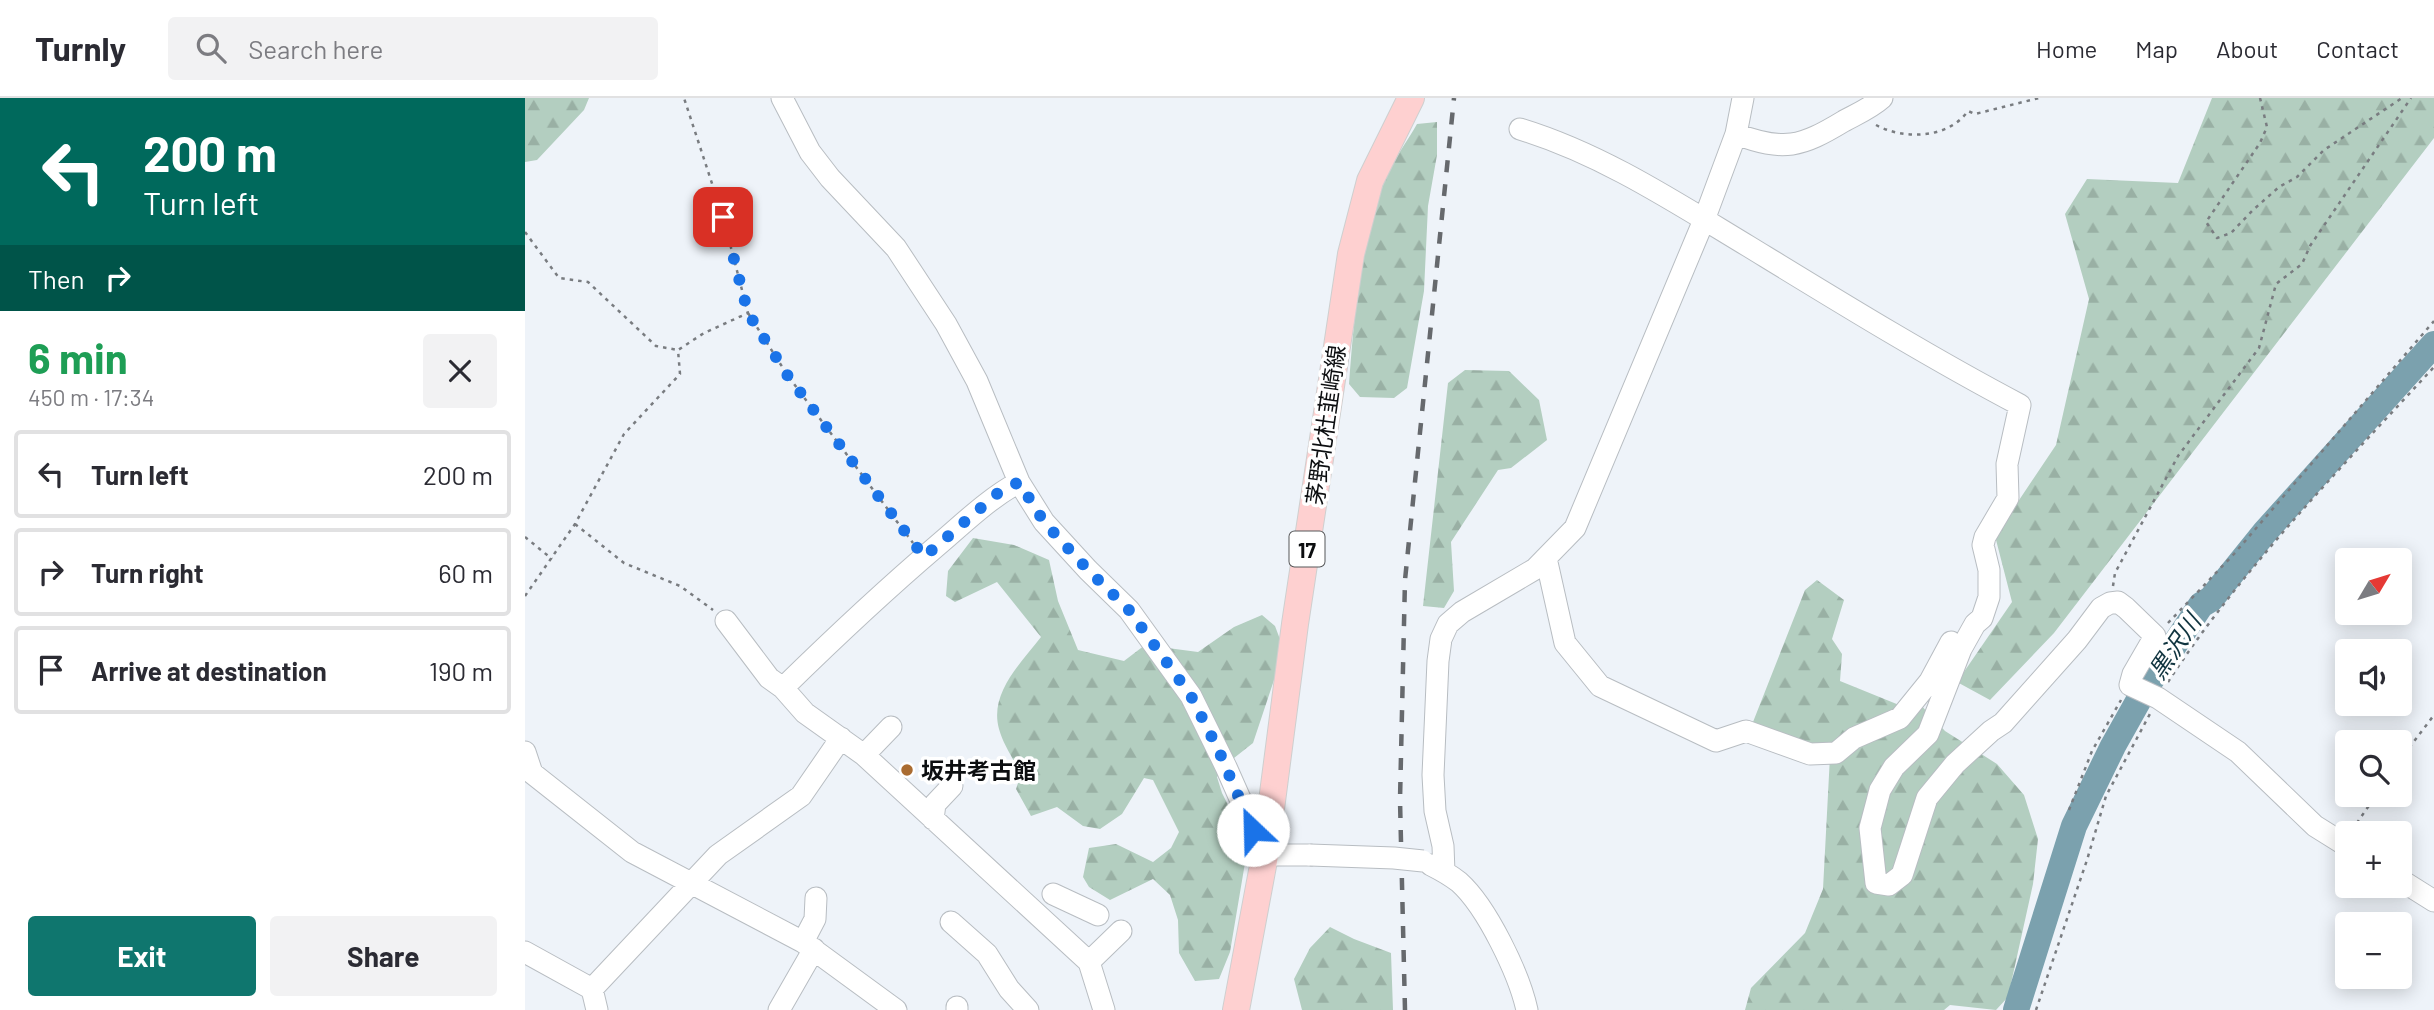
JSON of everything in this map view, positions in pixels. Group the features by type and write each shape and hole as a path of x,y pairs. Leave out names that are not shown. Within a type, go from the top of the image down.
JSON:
{"main road":[{"name":"茅野北杜韮崎線","path":"1235,1010 1265,855 1294,637 1351,254 1370,181 1411,98"}],"street":[{"path":"782,98 810,152 830,178 896,248 946,324 977,381 1019,482 1044,522 1129,610 1191,696 1265,855 1394,858 1423,861 1444,872 1461,884 1495,933 1521,987 1527,1010"},
{"path":"1444,872 1433,775 1437,661 1441,639 1448,624 1462,612 1535,569 1576,528 1704,220 1736,134 1743,98"},
{"path":"1736,134 1765,145 1785,145 1815,138 1882,98"},
{"path":"1520,129 1544,136 1651,187 1936,361 2020,405 2007,464 2008,498 1983,545 1989,570 1989,597 1982,618 1975,624 1961,649 1928,734 1895,767 1879,790 1870,828 1876,883 1889,885 1902,875 1927,798 1955,764 2003,723 2101,608 2118,602 2155,636 2133,674 2144,692 2238,752 2315,825 2335,838"},
{"path":"783,688 840,631 924,557 998,493 1019,482"},
{"path":"1546,558 1565,643 1600,686 1716,741 1746,732 1810,754 1836,753 1854,738 1900,718 1930,681 1960,626 1975,624"},
{"path":"726,621 769,678 783,688 805,713 864,755 1089,962 1104,1010"},
{"path":"864,755 891,727"},
{"path":"525,951 594,1000 691,883 718,855 801,796 841,738"},
{"path":"525,752 528,775 632,852 808,946 896,1010"},
{"path":"933,819 935,804 952,786"},
{"path":"1037,914 1058,888 1098,915"},
{"path":"2412,888 2434,901"},
{"path":"779,1010 808,946 815,919 816,898"},
{"path":"951,922 987,954 1021,1006 1028,1010"},
{"path":"1089,962 1121,931"}],"path":[{"path":"684,98 723,217 748,313 788,376 924,557"},
{"path":"1859,113 1888,131 1902,134 1935,132 1954,127 1968,111 1975,114 2039,98"},
{"path":"2260,98 2267,127 2260,143 2206,222 2217,239 2231,233 2253,210 2279,187 2297,177 2324,150 2402,98"},
{"path":"2110,603 2115,573 2178,456 2259,348 2276,284 2302,264 2310,246 2411,98"},
{"path":"525,232 559,278 588,282 656,346 678,350 704,333 748,313"},
{"path":"2155,636 2234,554 2434,321"},
{"path":"525,596 575,524 624,434 680,374 678,350"},
{"path":"2069,810 2092,751 2200,633 2308,505 2434,367"},
{"path":"575,524 624,563 680,586 726,621"},
{"path":"525,537 552,559"},
{"path":"2036,1010 2106,796 2144,692"},
{"path":"2412,744 2434,715"}],"green space":[{"path":"525,98 589,98 584,110 537,160 525,162"},
{"path":"2212,98 2434,98 2434,138 2054,633 1990,700 1957,682 2012,602 1995,536 2056,445 2089,299 2065,214 2087,179 2178,183"},
{"path":"1437,122 1437,155 1428,206 1424,291 1407,388 1394,398 1360,397 1349,384 1351,358 1359,280 1376,204 1388,173 1417,124"},
{"path":"1465,370 1509,371 1539,400 1547,440 1511,468 1498,470 1451,542 1454,591 1444,608 1423,606 1448,383"},
{"path":"973,538 1014,545 1049,560 1058,601 1078,650 1124,661 1145,645 1198,652 1234,627 1262,615 1275,626 1281,642 1278,668 1253,743 1234,758 1217,777 1248,845 1230,952 1219,979 1195,981 1179,953 1178,920 1170,895 1153,879 1110,900 1089,887 1083,877 1089,848 1116,844 1153,862 1171,848 1179,832 1153,780 1144,778 1122,814 1100,829 1083,826 1057,807 1031,816 1016,789 1021,774 1003,740 997,716 999,703 1009,679 1041,637 997,582 955,602 946,596 948,571"},
{"path":"1817,580 1844,600 1832,639 1842,654 1840,681 1904,707 1917,701 1945,731 1997,764 2024,795 2038,839 2033,884 2008,997 1996,1010 1950,1005 1944,1010 1745,1010 1751,988 1805,933 1823,889 1830,756 1781,741 1753,722 1805,590"},
{"path":"1330,927 1391,953 1393,1010 1302,1010 1294,979 1310,948"}],"waterway":[{"name":"黒沢川","path":"2016,1010 2074,826 2113,746 2145,689 2201,605 2211,599 2265,532 2434,344"}],"railway":[{"path":"1405,1010 1400,800 1405,580 1454,98"}],"place":[{"name":"坂井考古館","path":"907,770"}],"route":[{"path":"723,217 748,313 788,376 924,557 998,493 1019,482 1044,522 1129,610 1191,696 1218,749 1253,830"}]}
